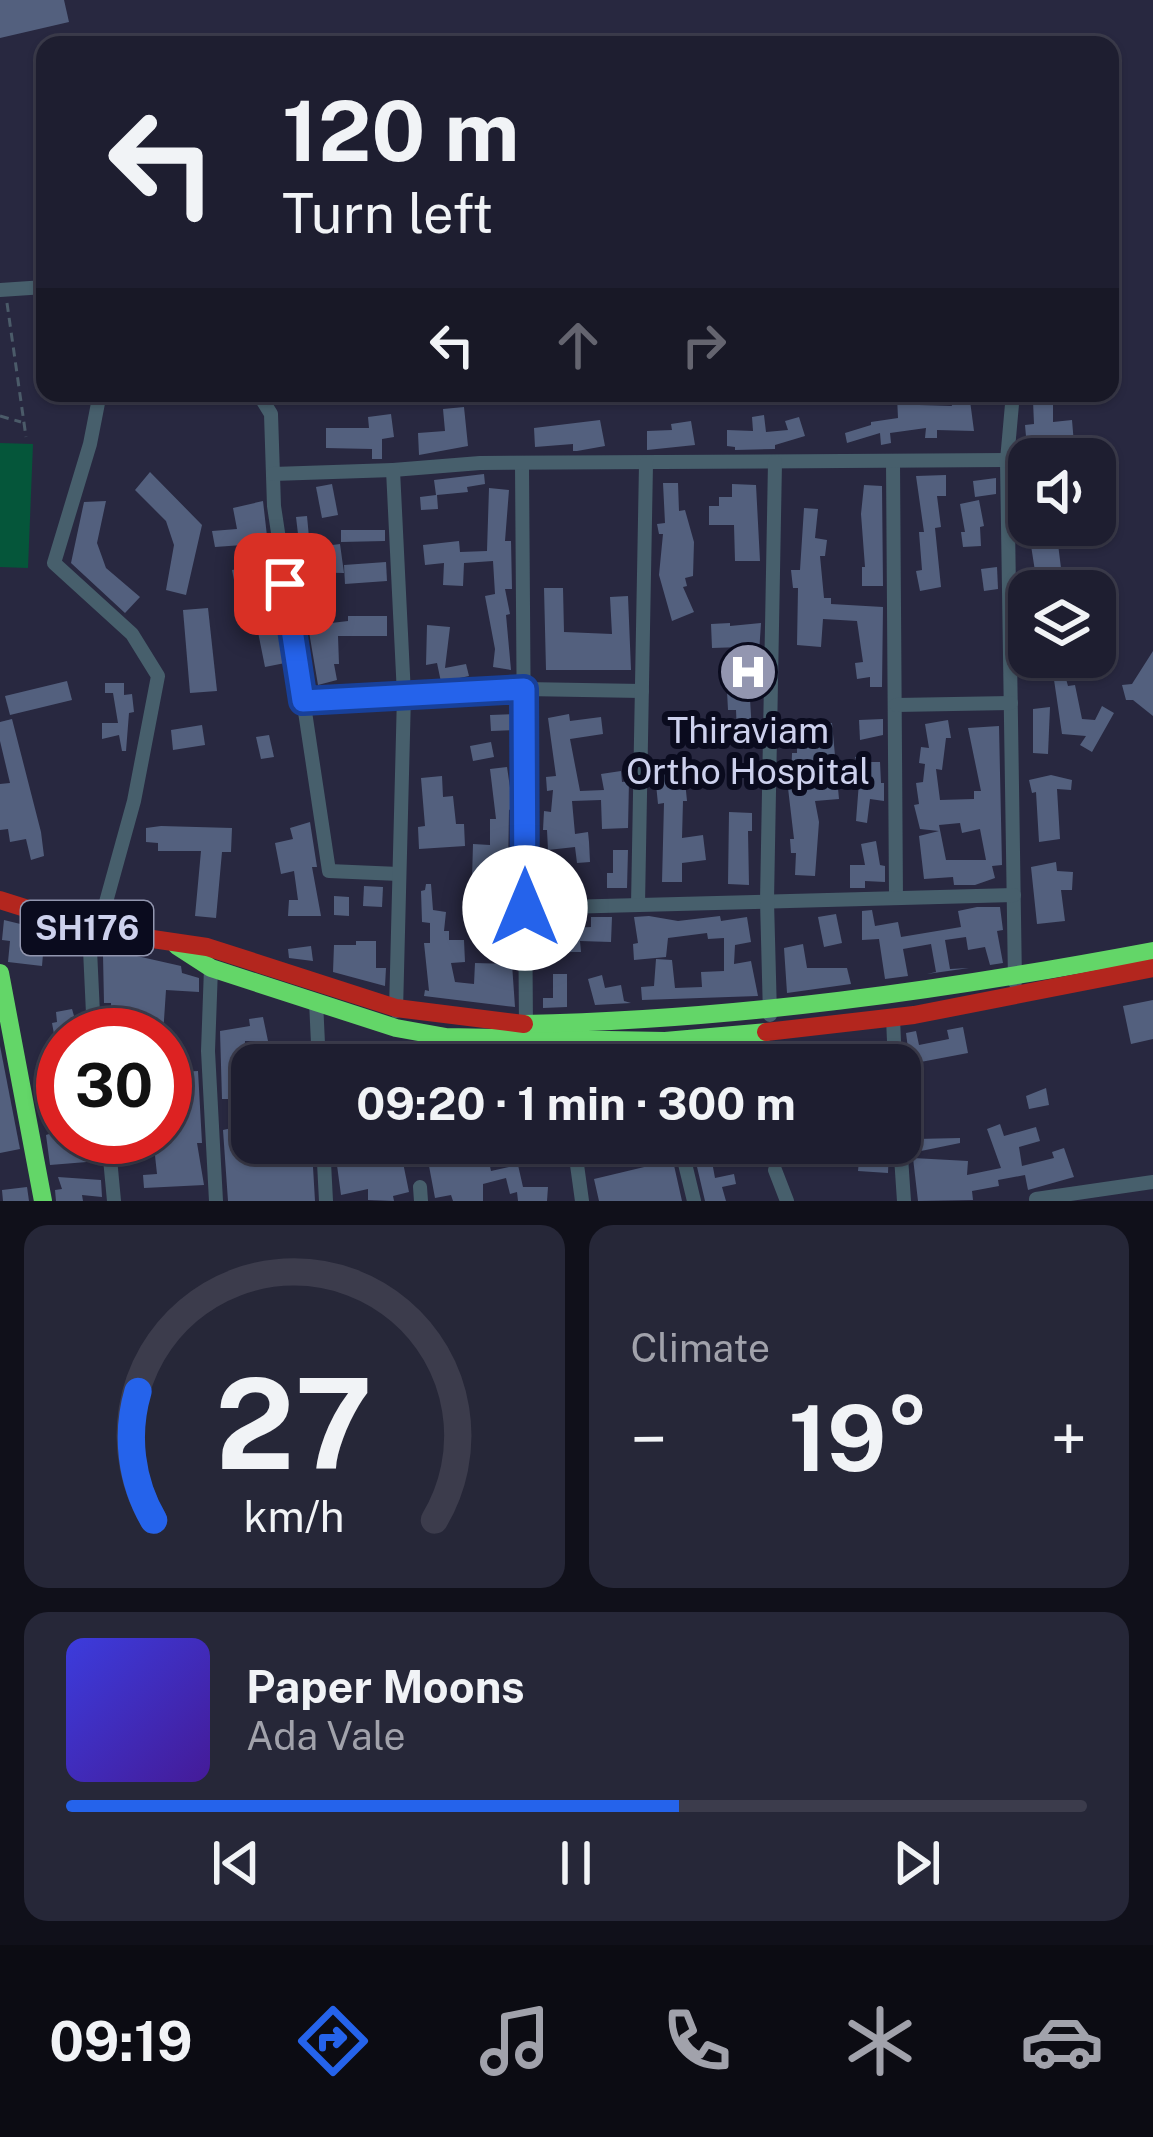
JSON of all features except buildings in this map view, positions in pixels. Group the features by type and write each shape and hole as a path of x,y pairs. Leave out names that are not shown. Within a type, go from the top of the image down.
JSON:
{"main road":[{"name":"SH176","path":"0,900 93,930 177,945 211,968 316,1001 396,1018 446,1037 526,1032 559,1039 670,1041 770,1032 914,1015 1015,985 1153,968"},
{"path":"177,945 207,947 396,1018"},
{"path":"526,1032 770,1010 911,991 1015,985 1153,951"},
{"path":"0,973 5,1027 43,1201"}],"street":[{"path":"2,290 36,287"},
{"path":"94,1008 93,930 134,801 158,676 132,634 54,563 98,402"},
{"path":"264,402 272,414 274,506 329,871 399,874"},
{"path":"1012,402 1007,460 1015,985"},
{"path":"273,474 480,463 1007,460"},
{"path":"893,461 896,898"},
{"path":"770,1032 767,902 775,462"},
{"path":"638,905 646,464"},
{"path":"522,465 526,1032"},
{"path":"393,470 404,695 396,1018"},
{"path":"303,701 524,689 642,691"},
{"path":"896,705 1011,703"},
{"path":"525,908 1014,895"},
{"path":"211,968 208,1051 216,1201"},
{"path":"911,991 914,1015"},
{"path":"316,1001 318,1044"},
{"path":"892,1018 894,1044"},
{"path":"559,1039 560,1044"},
{"path":"111,1164 114,1201"},
{"path":"323,1164 326,1201"},
{"path":"577,1164 582,1201"},
{"path":"685,1164 694,1201"},
{"path":"901,1164 904,1201"},
{"path":"775,1170 788,1201"},
{"path":"1036,1199 1153,1182"}],"path":[{"path":"2,290 26,437"},
{"path":"0,416 24,423"}],"green space":[{"path":"0,443 33,444 28,568 0,567"}],"traffic: fast":[{"path":"177,946 211,968 396,1028 446,1037 665,1041 766,1032"},
{"path":"524,1024 840,1001 1153,951"},
{"path":"0,973 43,1201"}],"traffic: jam":[{"path":"0,900 98,931 207,947 396,1008 524,1024"},
{"path":"766,1032 914,1015 1153,968"}],"place":[{"name":"Thiraviam Ortho Hospital","path":"748,672"}],"route":[{"path":"285,584 303,701 524,689 525,908"}]}
